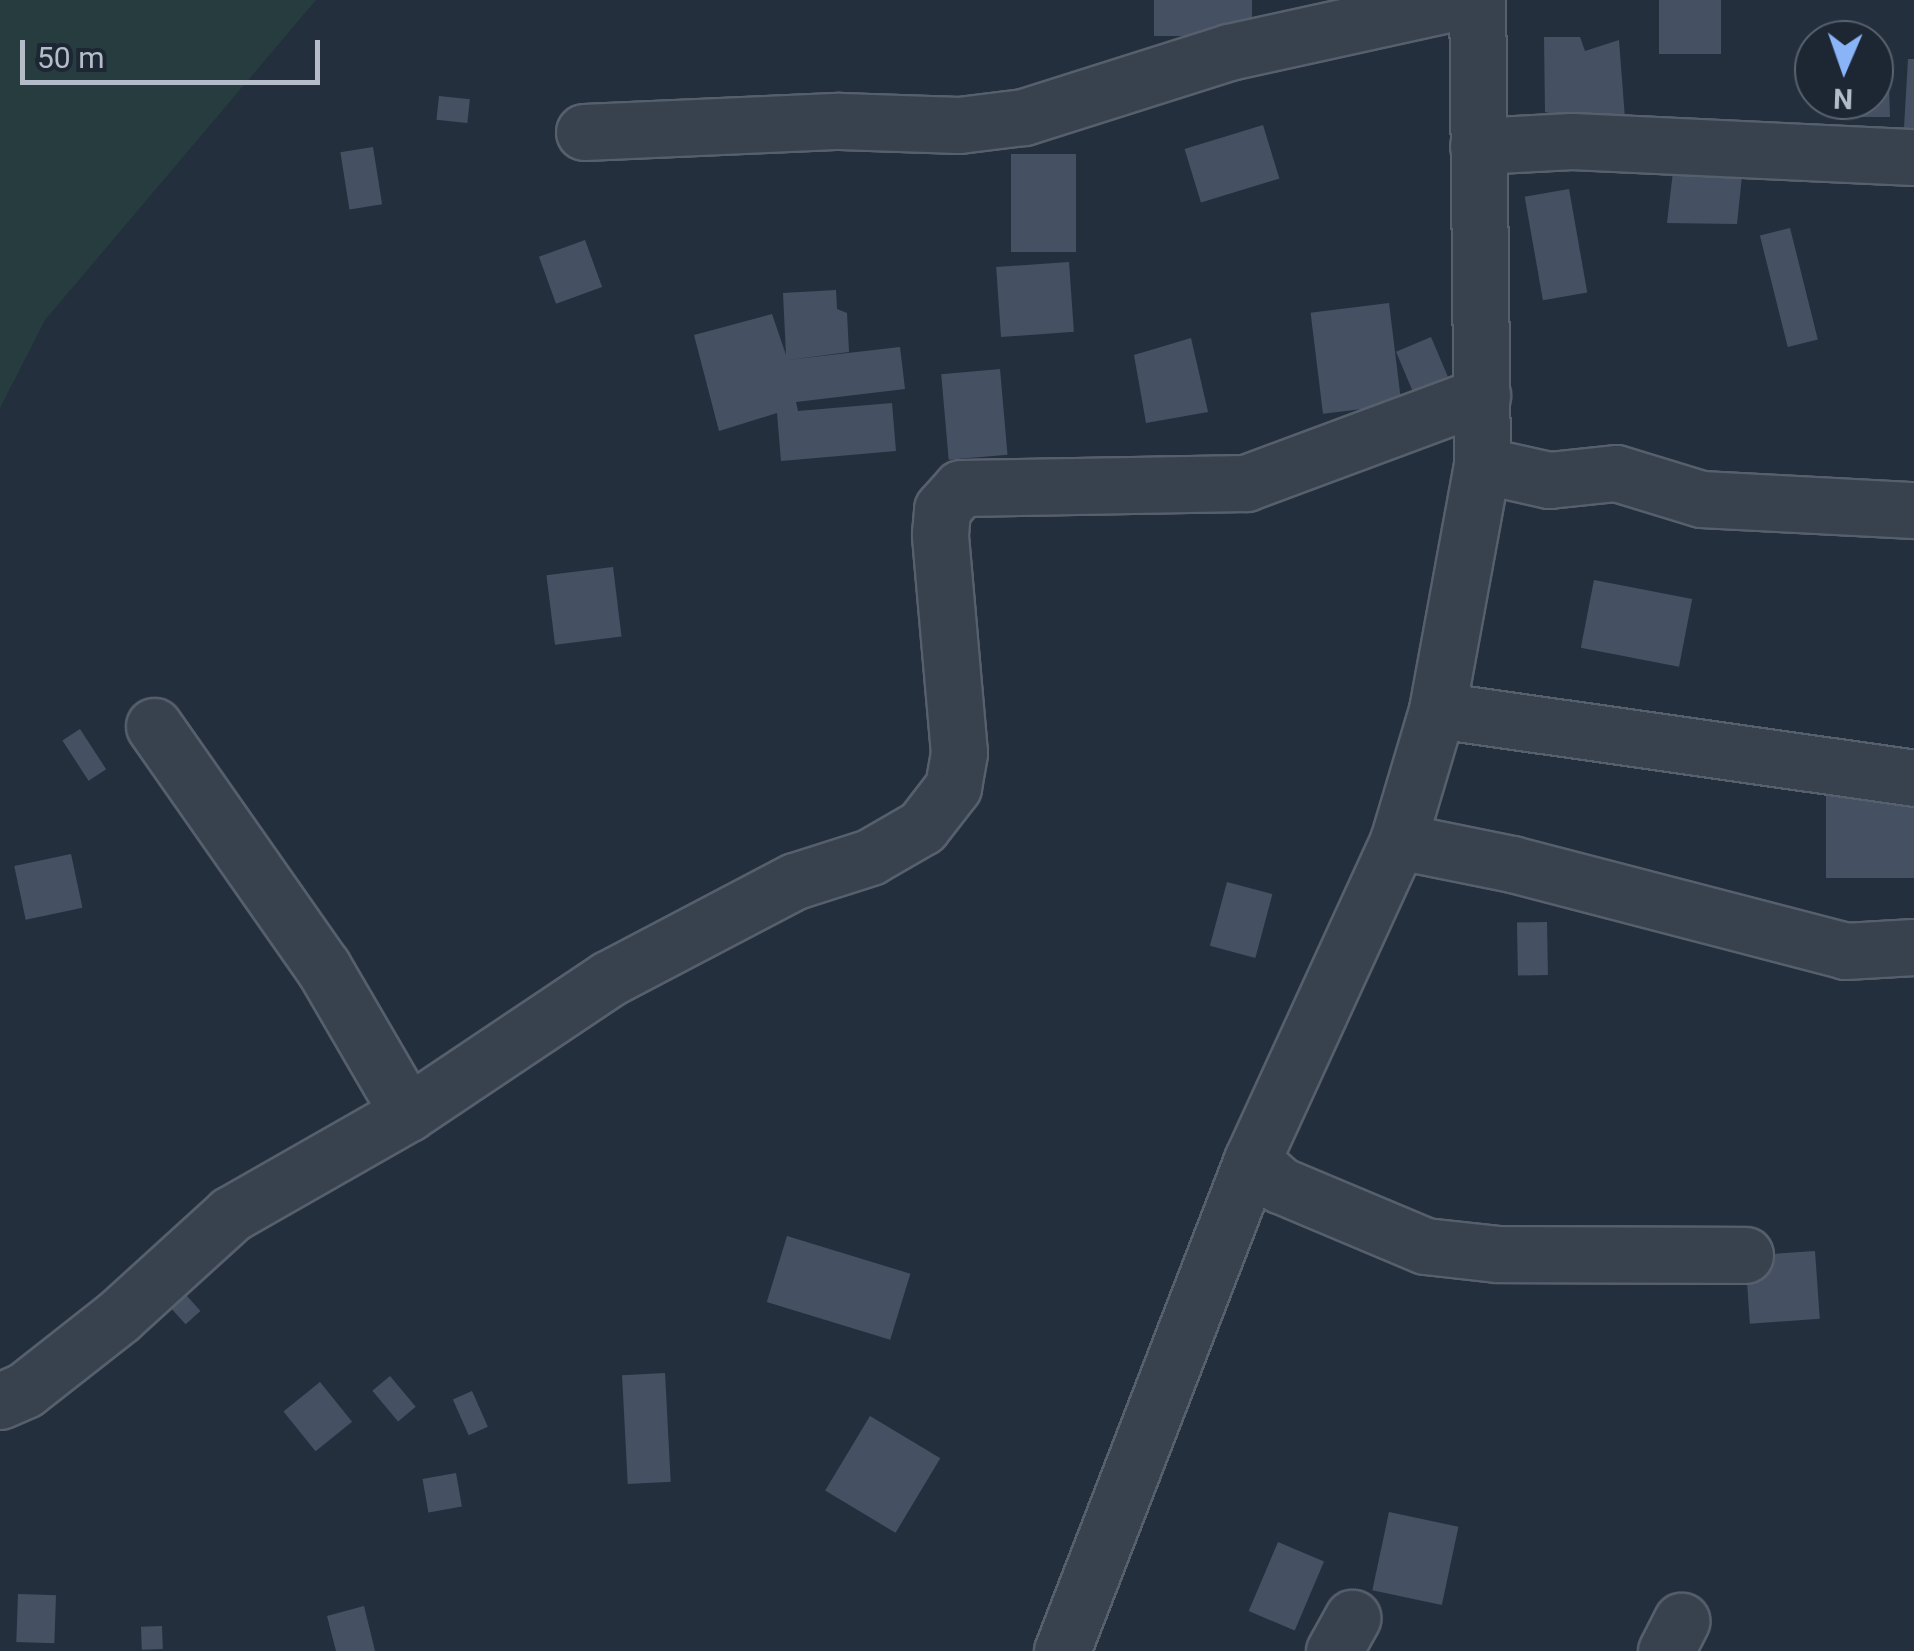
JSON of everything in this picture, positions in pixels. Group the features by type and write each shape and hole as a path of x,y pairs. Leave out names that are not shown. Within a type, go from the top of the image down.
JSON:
{"street":[{"path":"584,132 840,120 959,125 1024,117 1229,52 1465,0"},
{"path":"1079,1647 1252,1160 1398,841 1437,710 1482,465 1477,0"},
{"path":"1478,146 1572,141 1914,157"},
{"path":"0,1402 25,1390 120,1316 230,1214 408,1113 608,979 795,881 870,857 922,826 953,787 959,753 940,534 942,509 962,488 1246,483 1482,395"},
{"path":"1482,465 1549,480 1616,472 1701,499 1914,510"},
{"path":"1437,710 1914,778"},
{"path":"154,726 323,967 408,1113"},
{"path":"1398,841 1512,864 1845,951 1914,947"},
{"path":"1252,1160 1280,1184 1425,1246 1496,1254 1745,1255"}],"green space":[{"path":"0,0 316,0 45,320 0,408"}],"building":[{"path":"1154,0 1252,0 1252,36 1154,36"},
{"path":"1659,0 1721,0 1721,54 1659,54"},
{"path":"1544,37 1580,37 1585,51 1619,40 1625,119 1583,122 1545,112"},
{"path":"1908,59 1914,59 1914,128 1904,128"},
{"path":"439,96 470,99 467,123 436,120"},
{"path":"1263,125 1279,179 1201,203 1185,149"},
{"path":"1746,138 1737,224 1667,223 1676,146"},
{"path":"373,147 382,204 349,209 340,152"},
{"path":"1011,154 1076,154 1076,252 1011,252"},
{"path":"1569,189 1587,292 1543,300 1525,197"},
{"path":"1790,228 1818,340 1788,347 1760,235"},
{"path":"585,240 602,287 556,304 539,257"},
{"path":"1069,262 1074,332 1001,337 996,267"},
{"path":"836,290 837,309 847,313 849,352 787,360 900,347 905,389 796,402 798,411 892,403 896,451 781,461 777,413 719,431 694,335 772,314 786,355 783,293"},
{"path":"1389,303 1401,404 1323,414 1311,313"},
{"path":"1431,337 1448,377 1413,391 1396,352"},
{"path":"1191,338 1208,412 1146,423 1134,355"},
{"path":"1000,369 1007,455 949,460 941,374"},
{"path":"613,567 622,636 555,645 546,575"},
{"path":"1594,580 1692,599 1679,667 1581,648"},
{"path":"80,729 106,769 89,781 62,740"},
{"path":"1826,780 1914,780 1914,878 1826,878"},
{"path":"71,854 82,908 26,920 14,866"},
{"path":"1227,882 1272,894 1255,958 1210,946"},
{"path":"1547,922 1548,975 1518,976 1517,923"},
{"path":"787,1236 910,1274 890,1340 767,1302"},
{"path":"1815,1251 1820,1319 1750,1324 1745,1256"},
{"path":"169,1276 200,1311 186,1324 154,1289"},
{"path":"665,1373 671,1482 628,1484 622,1375"},
{"path":"390,1376 416,1407 398,1421 372,1391"},
{"path":"320,1382 352,1422 316,1451 283,1412"},
{"path":"472,1391 488,1427 469,1435 453,1400"},
{"path":"870,1416 940,1458 895,1533 825,1491"},
{"path":"456,1473 462,1506 428,1512 423,1479"},
{"path":"1389,1512 1458,1527 1442,1605 1372,1590"},
{"path":"1278,1542 1324,1562 1295,1631 1249,1611"},
{"path":"18,1594 56,1595 54,1643 16,1642"},
{"path":"364,1606 375,1651 336,1651 327,1616"},
{"path":"162,1626 163,1649 142,1650 141,1627"}]}
